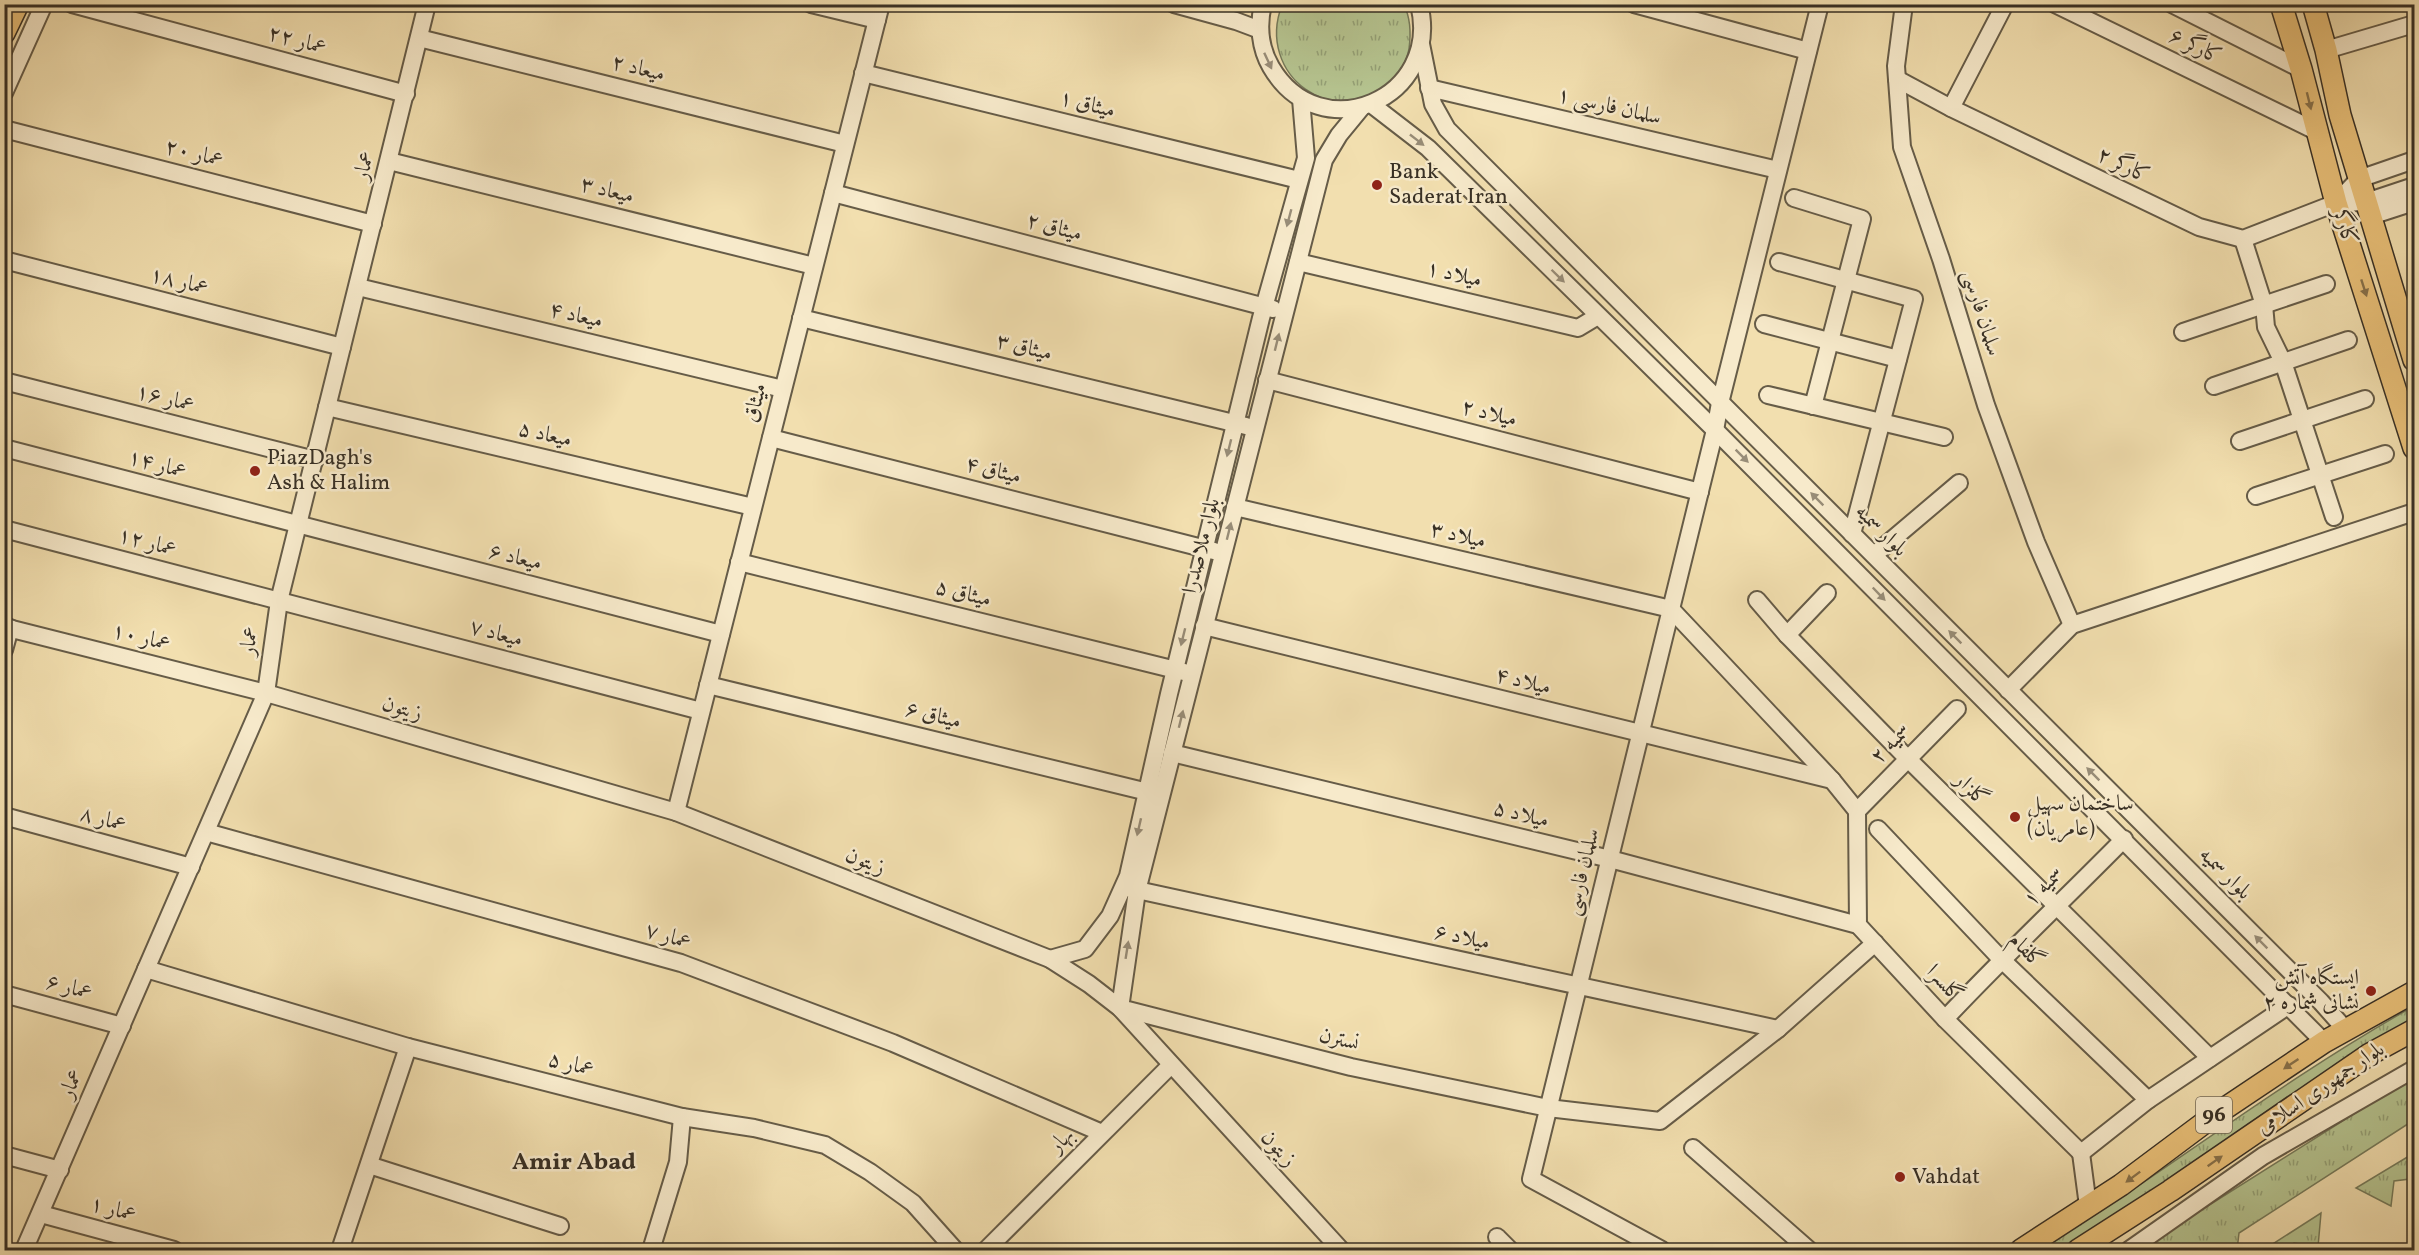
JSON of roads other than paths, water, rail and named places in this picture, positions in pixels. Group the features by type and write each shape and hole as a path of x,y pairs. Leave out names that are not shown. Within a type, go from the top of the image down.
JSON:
{"main road":[{"path":"4,33 18,4"},
{"name":"کارگر","path":"2281,4 2301,69 2336,203 2415,448"},
{"name":"کارگر","path":"2313,4 2340,115 2359,179 2409,318 2415,360"},
{"name":"بلوار جمهوری اسلامی","path":"2021,1251 2121,1185 2212,1117 2325,1042 2415,992"},
{"name":"بلوار جمهوری اسلامی","path":"2078,1251 2180,1185 2370,1054 2415,1030"}],"street":[{"path":"4,93 44,4"},
{"name":"عمار ۲۲","path":"72,4 406,94"},
{"name":"عمار","path":"24,1251 266,693 279,601 427,4"},
{"path":"811,4 879,12"},
{"path":"1174,4 1260,30"},
{"path":"1263,4 1260,30 1265,57 1279,81 1301,99 1320,107 1341,110 1367,106 1390,94 1405,80 1415,63 1421,44 1423,25 1419,4"},
{"path":"1634,4 1808,51"},
{"path":"1720,402 1820,4"},
{"name":"سلمان فارسی","path":"1904,4 1896,66 1902,147 1941,259 1986,405 2036,542 2072,626"},
{"path":"1951,108 2005,4"},
{"name":"کارگر ۶","path":"2055,4 2316,130"},
{"path":"2180,6 2301,69"},
{"name":"میثاق","path":"676,812 879,12"},
{"path":"2326,50 2415,24"},
{"name":"میعاد ۲","path":"419,38 845,144"},
{"name":"بلوار سمیه","path":"1421,44 1433,104 1447,129 2322,1002 2345,1029"},
{"name":"میثاق ۱","path":"863,73 1299,180"},
{"name":"کارگر ۲","path":"1897,79 1951,108 2199,227 2243,239"},
{"name":"سلمان فارسی ۱","path":"1429,88 1778,170"},
{"name":"بلوار ملاصدرا","path":"1120,1008 1131,889 1154,794 1175,670 1264,306 1306,158 1301,99"},
{"name":"بلوار سمیه","path":"1367,106 1428,148 1715,430 2325,1042"},
{"name":"بلوار ملاصدرا","path":"1154,794 1172,753 1323,162 1339,135 1367,106"},
{"name":"عمار ۲۰","path":"4,129 373,224"},
{"path":"1306,158 1316,158 1323,162"},
{"path":"2334,517 2283,362 2266,327 2264,305 2243,239 2336,203 2359,179 2415,160"},
{"name":"میعاد ۳","path":"389,161 814,266"},
{"path":"2369,209 2415,186"},
{"name":"میثاق ۲","path":"833,193 1285,312"},
{"path":"1794,198 1862,219 1813,406"},
{"path":"2336,203 2369,209 2415,202"},
{"name":"عمار ۱۸","path":"4,260 342,347"},
{"name":"میلاد ۱","path":"1298,262 1578,328 1598,316"},
{"path":"1779,262 1914,299 1852,534"},
{"path":"2183,332 2326,284"},
{"name":"میعاد ۴","path":"358,287 783,388"},
{"name":"میثاق ۳","path":"801,318 1255,428"},
{"path":"1764,324 1898,359"},
{"path":"2214,386 2348,340"},
{"name":"میلاد ۲","path":"1268,380 1700,492"},
{"name":"عمار ۱۶","path":"4,381 315,460"},
{"path":"1768,395 1944,437"},
{"path":"2240,441 2365,399"},
{"name":"سلمان فارسی","path":"1662,1251 1531,1179 1700,492 1720,402"},
{"name":"میعاد ۵","path":"327,407 753,507"},
{"name":"میثاق ۴","path":"771,438 1223,553"},
{"name":"عمار ۱۴","path":"4,448 299,525"},
{"path":"2256,496 2385,454"},
{"path":"1874,555 1959,483"},
{"name":"میلاد ۳","path":"1235,507 1671,609"},
{"path":"2008,690 2072,626 2415,512"},
{"name":"میعاد ۶","path":"299,525 721,634"},
{"name":"عمار ۱۲","path":"4,529 279,601"},
{"name":"میثاق ۵","path":"739,562 1192,674"},
{"path":"1787,635 1827,593"},
{"name":"گلزار","path":"1757,600 1787,635 1908,759 2210,1058"},
{"name":"میعاد ۷","path":"279,601 701,711"},
{"path":"1671,609 1832,780 1857,811 1858,925"},
{"name":"میلاد ۴","path":"1204,626 1832,780"},
{"path":"4,650 7,628"},
{"name":"عمار ۱۰","path":"7,628 266,693"},
{"name":"میثاق ۶","path":"708,685 1154,794"},
{"name":"زیتون","path":"266,693 676,812 1050,959 1089,984 1120,1008 1341,1251"},
{"name":"سمیه ۲","path":"1857,811 1957,709"},
{"name":"میلاد ۵","path":"1172,753 1610,859 1858,925"},
{"name":"عمار ۸","path":"4,816 191,867"},
{"name":"گلفام","path":"1878,830 2001,959 2148,1100"},
{"name":"عمار ۷","path":"206,832 681,963 893,1043 1102,1133"},
{"name":"سمیه ۱","path":"1945,1018 2001,959 2056,908 2124,839"},
{"name":"بلوار ملاصدرا","path":"1050,959 1085,949 1131,889"},
{"name":"میلاد ۶","path":"1131,889 1778,1029"},
{"name":"گلسرا","path":"1858,925 1945,1018 2081,1153"},
{"name":"نسترن","path":"1120,1008 1351,1067 1548,1108 1660,1121 1778,1029 1875,943"},
{"name":"عمار ۵","path":"146,969 408,1047 682,1117 754,1128 825,1146 870,1172 913,1203 955,1251"},
{"name":"عمار ۶","path":"4,994 122,1026"},
{"path":"2304,1020 2314,1013 2322,1002"},
{"path":"2088,1206 2081,1153 2148,1100 2289,1005"},
{"path":"340,1251 408,1047"},
{"name":"بهار","path":"987,1251 1171,1065"},
{"path":"2129,1251 2263,1156 2415,1069"},
{"path":"653,1250 678,1162 682,1117"},
{"path":"1693,1148 1809,1251"},
{"path":"4,1155 60,1170"},
{"path":"369,1165 560,1226"},
{"name":"عمار ۱","path":"41,1214 174,1251"},
{"path":"1497,1237 1510,1251"}],"place":[{"name":"Bank Saderat Iran","path":"1377,185"},
{"name":"PiazDagh's Ash & Halim","path":"255,471"},
{"name":"ساختمان سهیل (عامریان)","path":"2015,817"},
{"name":"ایستگاه آتش نشانی شماره ۲","path":"2371,991"},
{"name":"Vahdat","path":"1900,1177"}],"district":[{"name":"Amir Abad","path":"574,1163"}]}
